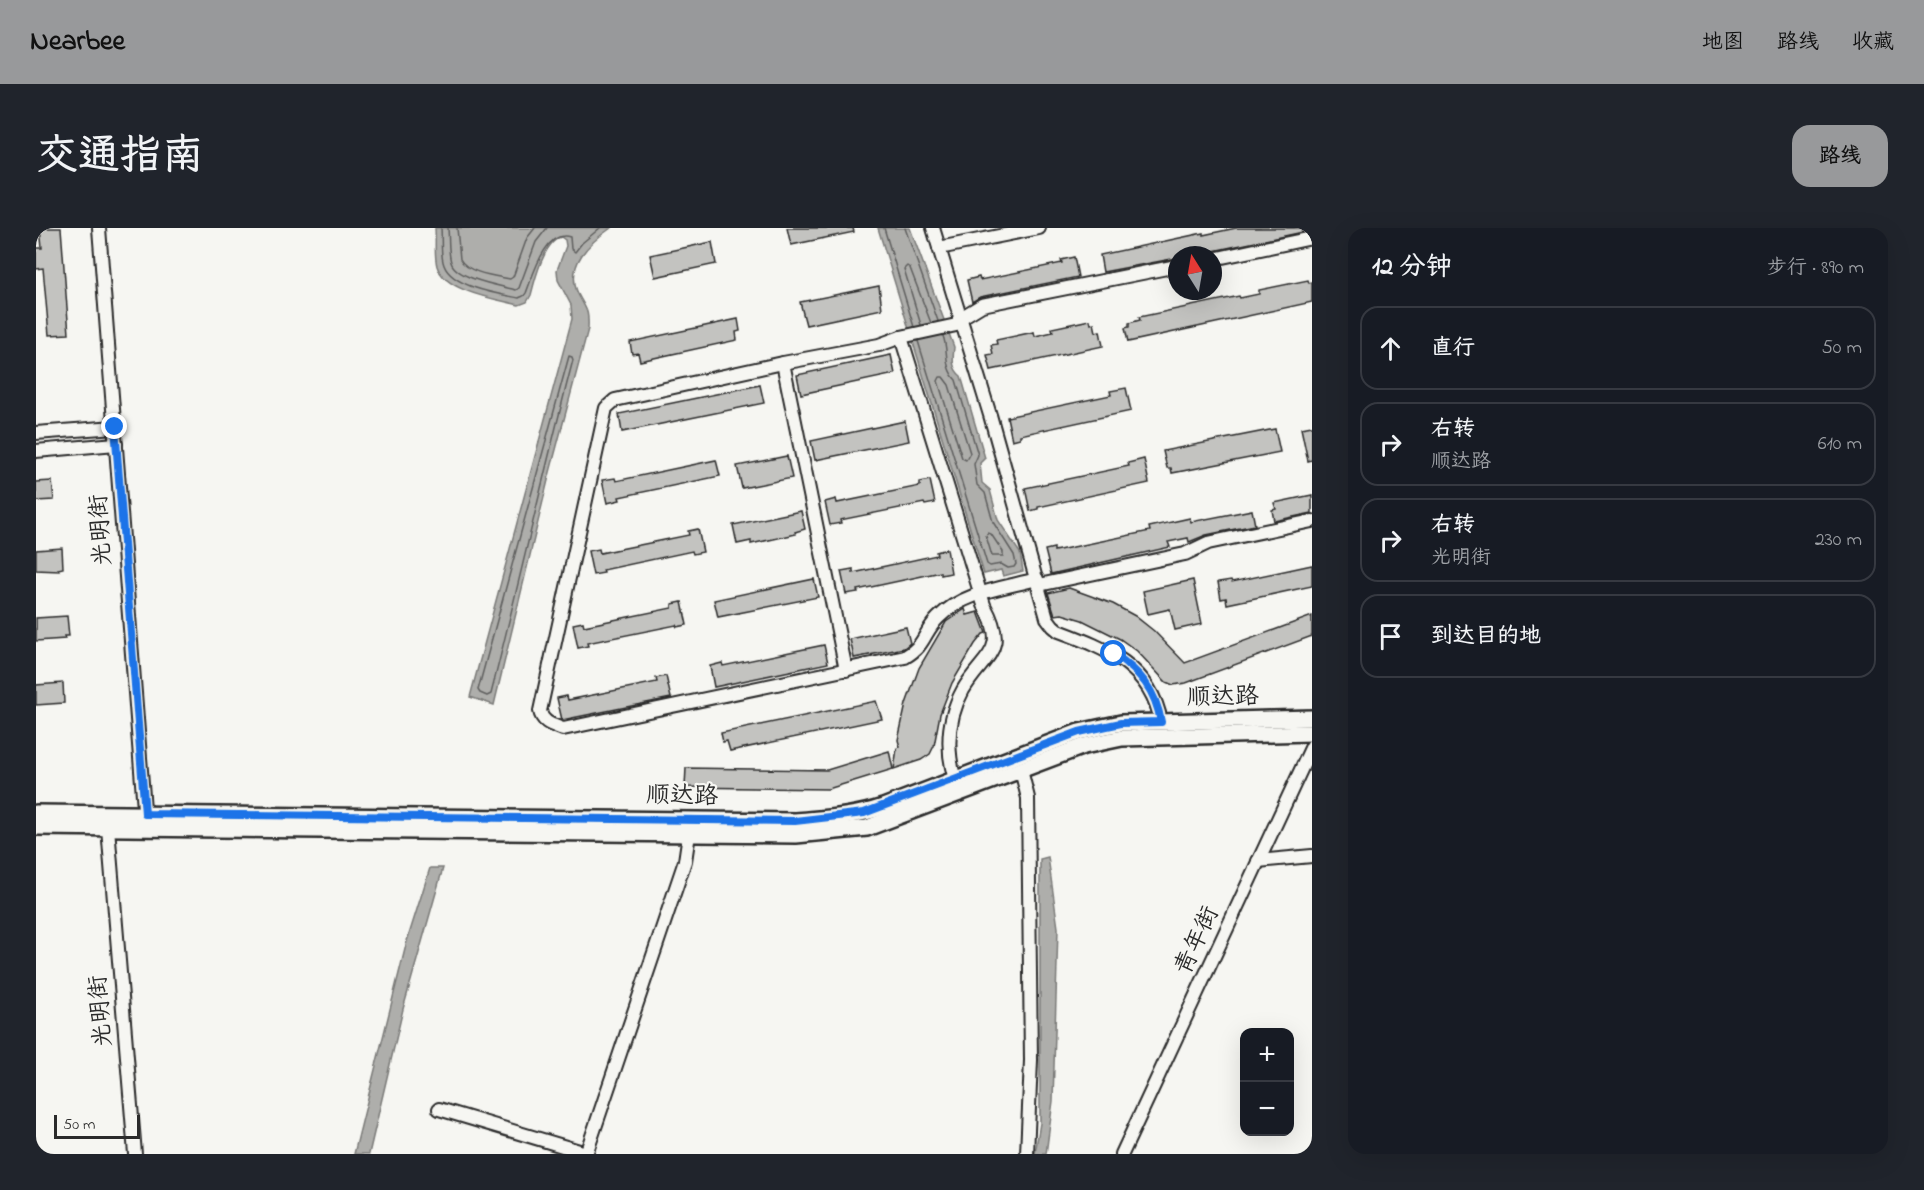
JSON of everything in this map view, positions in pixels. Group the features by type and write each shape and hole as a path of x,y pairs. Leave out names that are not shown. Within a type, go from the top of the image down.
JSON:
{"main road":[{"name":"顺达路","path":"36,827 108,828 145,821 795,821 864,813 1079,732 1121,723 1312,718"},
{"name":"顺达路","path":"36,813 145,821 796,835 867,828 1084,746 1122,738 1312,733"}],"street":[{"name":"光明街","path":"99,228 145,821"},
{"path":"933,228 990,414 1047,618 1053,626 1114,654 1134,670 1149,687 1155,698 1161,722"},
{"path":"939,248 1038,228"},
{"path":"1222,257 1312,238"},
{"path":"1168,268 982,305 960,322 879,345 783,363 615,400 606,408 540,711 541,716 547,723 563,729 905,657 916,651 936,620 947,610 980,594 1185,554 1208,543 1312,521"},
{"path":"901,337 980,594 994,625 994,645 989,656 964,688 949,727 950,762 955,780"},
{"path":"783,363 846,670"},
{"path":"36,433 115,427"},
{"path":"36,451 116,444"},
{"name":"青年街","path":"1122,1154 1312,746"},
{"path":"1022,770 1028,798 1031,1060 1027,1154"},
{"name":"光明街","path":"108,828 135,1154"},
{"path":"439,1109 586,1153 685,861 688,834"},
{"path":"1258,861 1312,856"}],"water":[{"path":"435,228 611,228 587,248 577,264 575,283 587,313 588,329 549,476 494,705 470,697 572,319 571,305 558,280 557,270 566,246 565,240 561,237 550,246 541,262 531,295 527,302 519,305 472,293 450,282 442,275 436,262"},
{"path":"878,228 910,228 954,347 954,366 961,376 985,458 980,463 982,483 990,490 998,520 1020,553 1023,571 1003,576 1001,570 984,574"},
{"path":"1048,857 1058,928 1053,1101 1046,1154 1035,1154 1040,1123 1040,859"},
{"path":"430,868 443,868 403,1009 369,1154 354,1154 407,941"}],"building":[{"path":"40,228 61,228 69,334 49,335 43,268 36,269 36,248 42,248"},
{"path":"787,228 853,228 854,232 791,245"},
{"path":"1236,228 1302,228 1303,232 1222,249 1222,246 1168,246 1168,260 1103,272 1100,255 1203,233 1203,235"},
{"path":"712,242 716,264 655,277 650,255"},
{"path":"1074,257 1078,277 980,297 972,302 967,280 979,277 980,280 1062,263 1061,260"},
{"path":"1308,280 1309,283 1312,282 1312,302 1128,342 1125,328 1129,327 1129,323 1140,320 1139,317 1239,296 1240,298 1259,294 1259,290"},
{"path":"879,286 882,309 806,325 800,302"},
{"path":"738,319 740,331 736,332 737,340 640,361 638,353 632,354 630,342"},
{"path":"1090,320 1091,324 1094,323 1096,332 1100,331 1103,346 991,370 987,355 993,354 991,345 997,344 996,340 1034,332 1035,336 1053,332 1052,328"},
{"path":"891,355 895,374 801,394 797,375"},
{"path":"760,385 764,403 622,432 619,414"},
{"path":"1126,388 1131,411 1020,435 1020,438 1012,440 1007,417 1111,395 1110,391"},
{"path":"905,421 909,441 815,460 811,441"},
{"path":"1312,426 1312,460 1308,461 1301,428"},
{"path":"1275,429 1280,452 1172,473 1171,468 1167,468 1163,451"},
{"path":"787,456 792,478 742,488 737,466"},
{"path":"1144,459 1149,483 1038,507 1030,511 1025,488 1129,466 1128,463"},
{"path":"716,460 720,476 619,497 620,500 607,503 602,480 615,478 616,481"},
{"path":"930,480 935,503 925,505 924,503 840,520 841,523 830,525 825,502 836,499 837,503 920,486 920,482"},
{"path":"52,481 54,500 36,501 36,482"},
{"path":"1312,495 1312,513 1274,521 1272,510 1276,509 1274,503"},
{"path":"1252,510 1255,525 1206,535 1189,542 1188,538 1168,542 1170,547 1051,574 1045,550 1054,548 1054,551 1150,531 1149,527 1190,518 1191,522"},
{"path":"801,511 805,529 795,532 796,534 751,544 751,541 737,544 733,525"},
{"path":"698,529 703,552 693,554 692,551 603,570 604,573 593,575 588,551 599,549 600,553 689,535 688,531"},
{"path":"62,548 63,568 58,569 59,571 36,570 36,550"},
{"path":"947,549 951,573 941,575 941,572 846,594 841,571 853,569 853,573 937,555 936,552"},
{"path":"1312,565 1312,586 1227,604 1226,598 1221,599 1218,582 1231,580 1232,582"},
{"path":"814,579 818,597 718,617 714,600"},
{"path":"1193,580 1202,624 1175,630 1170,609 1148,614 1143,591"},
{"path":"1069,588 1113,604 1135,616 1154,631 1185,663 1312,616 1312,636 1186,683 1173,685 1166,682 1137,651 1120,639 1082,620 1062,614 1055,615 1048,593"},
{"path":"682,602 687,625 677,627 676,625 587,643 588,646 578,648 573,624 583,622 584,626 672,608 672,604"},
{"path":"965,609 967,615 978,612 986,633 975,644 952,683 940,714 934,746 930,754 921,760 894,769 897,748 900,747 898,740 906,704 919,668 946,622"},
{"path":"67,616 69,636 64,636 65,639 36,641 36,618"},
{"path":"906,627 910,643 904,648 854,658 850,639"},
{"path":"824,645 828,663 714,687 710,666 722,663 723,666"},
{"path":"666,676 671,698 562,720 557,698 567,696 568,700 657,682 656,678"},
{"path":"63,683 64,703 36,705 36,685"},
{"path":"876,701 882,719 730,751 727,741 723,742 721,733"},
{"path":"889,751 893,769 828,789 685,787 686,768 827,770"}],"route":[{"path":"115,427 145,814 795,821 843,817 883,807 1079,732 1121,723 1161,722 1155,698 1149,687 1134,670 1114,654"}]}
